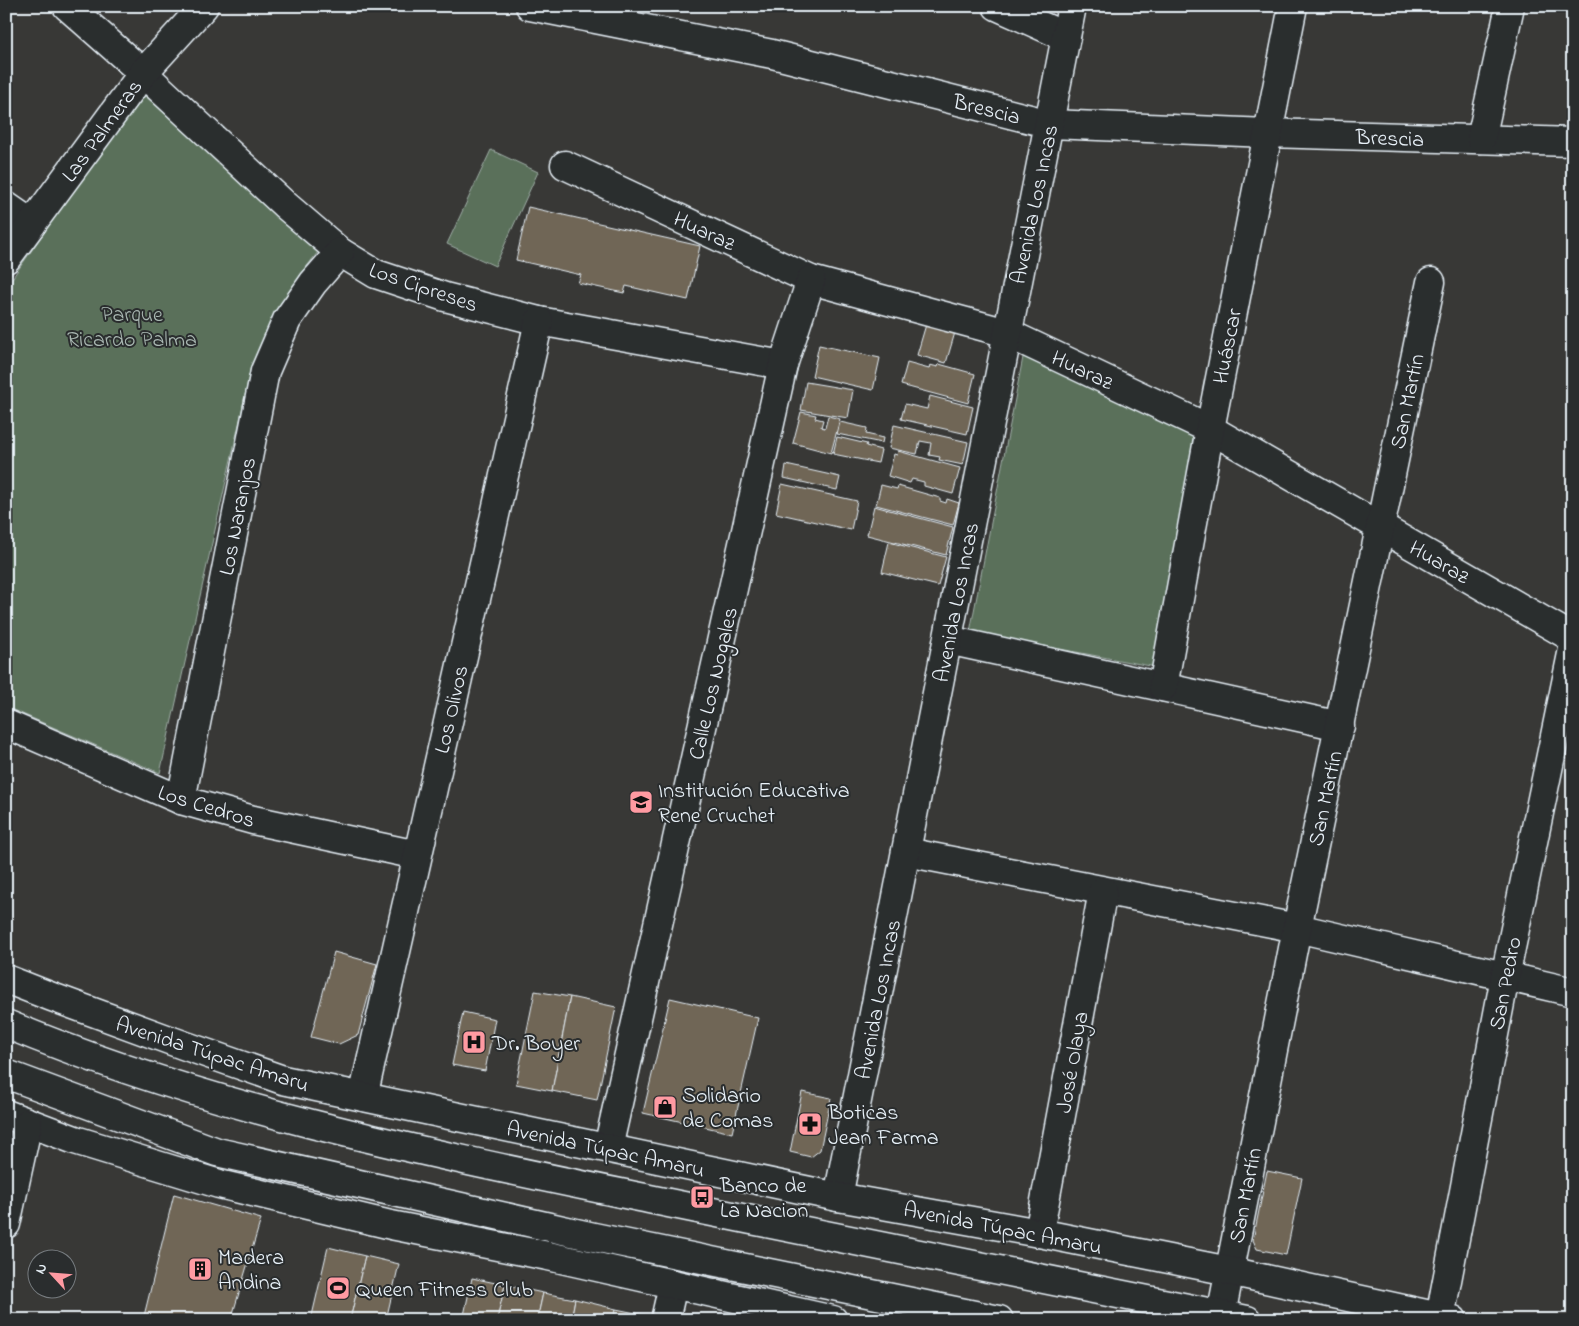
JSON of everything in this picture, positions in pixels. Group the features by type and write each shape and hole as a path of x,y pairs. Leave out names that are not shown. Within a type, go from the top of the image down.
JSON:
{"main road":[{"name":"Los Cipreses","path":"67,6 143,73 284,204 340,252 376,274 445,297 538,321 783,365"},
{"name":"Las Palmeras","path":"6,259 143,73 204,6"},
{"name":"Brescia","path":"530,6 772,54 1050,124 1573,142"},
{"path":"997,6 1066,37"},
{"name":"Avenida Los Incas","path":"838,1197 1072,6"},
{"name":"Huáscar","path":"1163,687 1210,429 1293,6"},
{"path":"1482,139 1510,6"},
{"name":"Huaraz","path":"565,165 811,280 1007,334 1210,429 1573,638"},
{"path":"6,206 32,224"},
{"name":"Los Naranjos","path":"181,800 265,371 287,320 313,283 340,252"},
{"name":"Calle Los Nogales","path":"608,1148 783,365 811,280"},
{"name":"San Martín","path":"1234,1317 1229,1271 1297,928 1430,282"},
{"name":"Los Olivos","path":"363,1097 538,321"},
{"path":"948,640 1340,726"},
{"name":"San Pedro","path":"1446,1318 1505,977 1573,649"},
{"name":"Los Cedros","path":"6,724 181,800 253,820 417,855"},
{"path":"906,852 1102,892 1297,928 1573,992"},
{"name":"José Olaya","path":"1039,1233 1102,892"},
{"name":"Avenida Túpac Amaru","path":"6,979 166,1039 283,1080 838,1197 1039,1233 1229,1271 1446,1318"},
{"name":"Avenida Túpac Amaru","path":"6,1024 66,1049 239,1105 444,1157 1234,1317"},
{"path":"6,1074 217,1152 594,1237 1000,1320"},
{"path":"6,1224 17,1118 91,1145 228,1186 391,1225 548,1256 833,1320"},
{"path":"665,1320 672,1284"}],"green space":[{"name":"Parque Ricardo Palma","path":"142,93 318,252 301,274 277,313 251,366 160,773 6,707 6,287"},
{"path":"491,150 538,172 495,266 447,244"},
{"path":"1025,347 1202,428 1161,668 970,632"}],"building":[{"path":"528,207 700,246 688,300 626,286 624,293 578,283 581,275 516,260"},
{"path":"927,321 956,329 946,363 917,355"},
{"path":"819,345 880,358 873,390 812,376"},
{"path":"907,363 929,369 930,365 938,367 939,364 975,374 968,403 901,385"},
{"path":"806,382 853,390 848,418 801,410"},
{"path":"930,396 973,407 967,434 901,419 905,404 927,409"},
{"path":"801,412 816,415 815,418 823,420 821,427 825,428 828,416 840,419 831,453 793,443"},
{"path":"840,422 867,428 866,434 883,438 882,443 837,434"},
{"path":"894,425 968,442 963,465 939,460 940,457 929,455 931,443 920,441 917,454 889,448"},
{"path":"837,437 867,444 866,446 881,450 878,463 833,454"},
{"path":"898,451 960,468 953,494 924,486 924,482 912,479 910,483 888,476 894,454 897,455"},
{"path":"786,465 840,477 837,490 784,478"},
{"path":"782,484 857,501 851,530 776,513"},
{"path":"881,485 897,489 898,486 940,498 940,501 946,503 947,499 959,503 953,525 876,505"},
{"path":"874,506 953,527 946,555 867,535"},
{"path":"889,542 946,557 938,586 882,572"},
{"path":"334,952 377,964 358,1035 339,1044 311,1037"},
{"path":"535,991 570,997 552,1091 516,1084"},
{"path":"570,997 616,1007 597,1100 552,1091"},
{"path":"670,998 758,1018 732,1133 643,1113"},
{"name":"Dr. Boyer","path":"463,1012 495,1019 485,1071 452,1065"},
{"name":"Boticas Jean Farma","path":"802,1092 831,1098 820,1150 811,1157 790,1152"},
{"path":"1267,1171 1302,1178 1286,1255 1257,1249 1253,1240"},
{"name":"Madera Andina","path":"174,1194 261,1219 231,1320 143,1320"},
{"name":"Queen Fitness Club","path":"328,1247 365,1256 350,1320 311,1320"},
{"path":"365,1256 399,1264 386,1320 350,1320"},
{"path":"472,1278 505,1285 497,1320 463,1320"},
{"path":"505,1285 543,1293 537,1320 497,1320"},
{"path":"543,1293 575,1299 571,1320 537,1320"},
{"path":"575,1299 616,1309 613,1320 571,1320"},
{"path":"616,1309 650,1316 649,1320 613,1320"}],"place":[{"name":"Institución Educativa Rene Cruchet","path":"641,802"},
{"name":"Dr. Boyer","path":"474,1042"},
{"name":"Solidario de Comas","path":"665,1107"},
{"name":"Boticas Jean Farma","path":"810,1124"},
{"name":"Banco de La Nacion","path":"702,1197"},
{"name":"Madera Andina","path":"200,1269"},
{"name":"Queen Fitness Club","path":"338,1288"}]}
